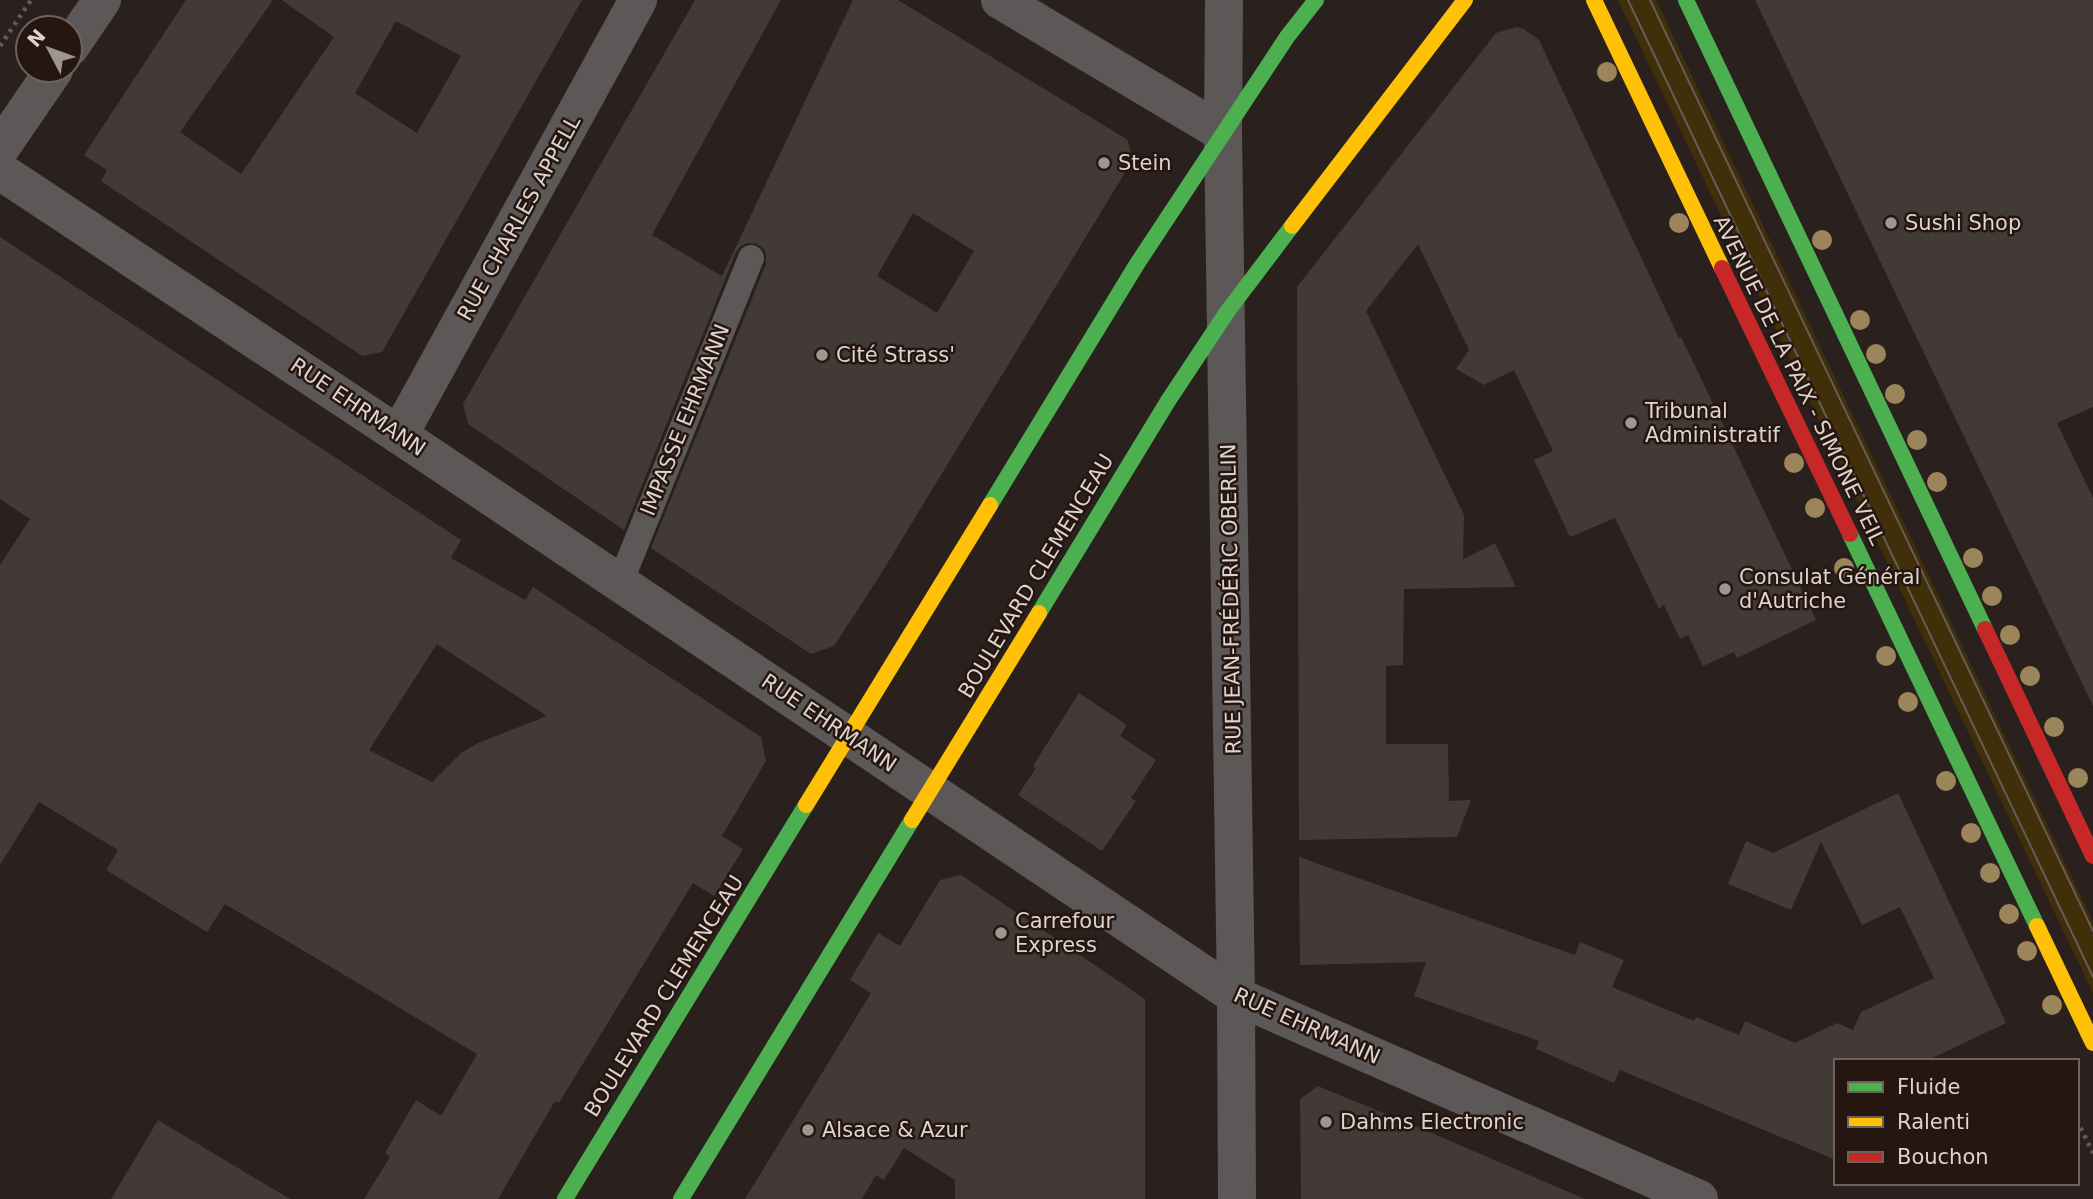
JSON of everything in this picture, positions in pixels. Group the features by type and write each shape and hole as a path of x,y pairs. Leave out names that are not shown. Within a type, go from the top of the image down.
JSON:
{"street":[{"path":"84,26 102,0"},
{"name":"RUE CHARLES APPELL","path":"400,435 638,0"},
{"path":"1000,0 1223,132"},
{"name":"RUE JEAN-FRÉDÉRIC OBERLIN","path":"1224,0 1223,132 1237,1199"},
{"name":"BOULEVARD CLEMENCEAU","path":"565,1199 1129,276 1287,37 1316,0"},
{"name":"BOULEVARD CLEMENCEAU","path":"681,1199 1168,401 1227,312 1465,0"},
{"name":"AVENUE DE LA PAIX - SIMONE VEIL","path":"1594,0 2093,1043"},
{"path":"1686,0 2093,856"},
{"path":"0,149 44,84"},
{"name":"RUE EHRMANN","path":"0,171 400,435 1236,996 1685,1196"}],"lane":[{"name":"IMPASSE EHRMANN","path":"620,583 751,258"}],"path":[{"path":"0,46 32,0"},
{"path":"2079,1124 2093,1153"}],"shaded area":[{"path":"1618,0 1656,0 2093,922 2093,993"}],"building":[{"path":"186,0 273,0 180,132 241,174 334,37 282,0 582,0 382,352 362,356 101,181 107,170 84,155","holes":["396,21 461,56 417,133 355,93"]},
{"path":"695,0 781,0 652,235 722,276 853,0 898,0 1128,140 1132,161 879,577 834,646 811,654 651,548 766,264 764,249 757,244 748,243 736,252 624,530 468,424 463,404","holes":["913,213 974,251 937,313 877,276"]},
{"path":"1755,0 2093,0 2093,407 2057,423 2093,498 2093,706"},
{"path":"1517,27 1539,40 1816,620 1737,658 1734,652 1703,666 1688,635 1680,639 1664,605 1659,609 1615,518 1570,537 1534,460 1553,451 1514,370 1484,385 1456,369 1469,350 1418,244 1366,311 1464,515 1463,559 1495,543 1516,587 1404,589 1403,665 1386,666 1386,744 1448,744 1449,801 1471,800 1457,837 1299,840 1297,287 1496,33"},
{"path":"0,237 461,540 451,558 525,600 533,587 761,737 766,761 722,836 743,849 714,896 693,883 559,1103 555,1101 498,1199 364,1199 390,1157 385,1153 416,1100 441,1116 477,1054 225,904 207,932 106,870 118,850 39,802 0,865 0,565 30,519 0,499","holes":["437,644 547,716 478,743 461,753 432,782 369,750"]},
{"path":"1079,693 1127,725 1120,736 1156,760 1131,798 1136,801 1102,851 1018,795"},
{"path":"1898,793 2006,1023 1930,1059 1834,1059 1834,1159 1620,1070 1614,1083 1536,1049 1539,1041 1414,996 1426,962 1300,965 1299,857 1575,955 1580,942 1624,960 1612,987 1694,1021 1696,1017 1739,1035 1745,1021 1795,1043 1837,1023 1853,1030 1861,1012 1934,978 1900,907 1862,925 1821,842 1791,910 1728,884 1746,841 1773,853"},
{"path":"961,875 1145,999 1145,1199 955,1199 955,1180 904,1148 884,1180 876,1175 862,1199 745,1199 871,993 850,980 878,933 900,946 940,880"},
{"path":"1318,1086 1585,1199 1301,1199 1300,1099"},
{"path":"158,1120 290,1199 111,1199"}],"tram line":[{"path":"1628,0 2093,977"},
{"path":"1650,0 2093,931"}],"traffic: fast":[{"path":"990,505 1137,264 1287,37 1316,0"},
{"path":"1686,0 1985,629"},
{"path":"1039,613 1168,401 1227,312 1292,226"},
{"path":"1850,534 2037,926"},
{"path":"565,1199 806,805"},
{"path":"681,1199 912,820"}],"traffic: slow":[{"path":"1292,226 1465,0"},
{"path":"1594,0 1722,268"},
{"path":"806,805 990,505"},
{"path":"912,820 1039,613"},
{"path":"2037,926 2093,1043"}],"traffic: jam":[{"path":"1722,268 1850,534"},
{"path":"1985,629 2093,856"}],"place":[{"name":"Stein","path":"1104,163"},
{"name":"Sushi Shop","path":"1891,223"},
{"name":"Cité Strass'","path":"822,355"},
{"name":"Tribunal Administratif","path":"1631,423"},
{"name":"Consulat Général d'Autriche","path":"1725,589"},
{"name":"Carrefour Express","path":"1001,933"},
{"name":"Dahms Electronic","path":"1326,1122"},
{"name":"Alsace & Azur","path":"808,1130"}]}
